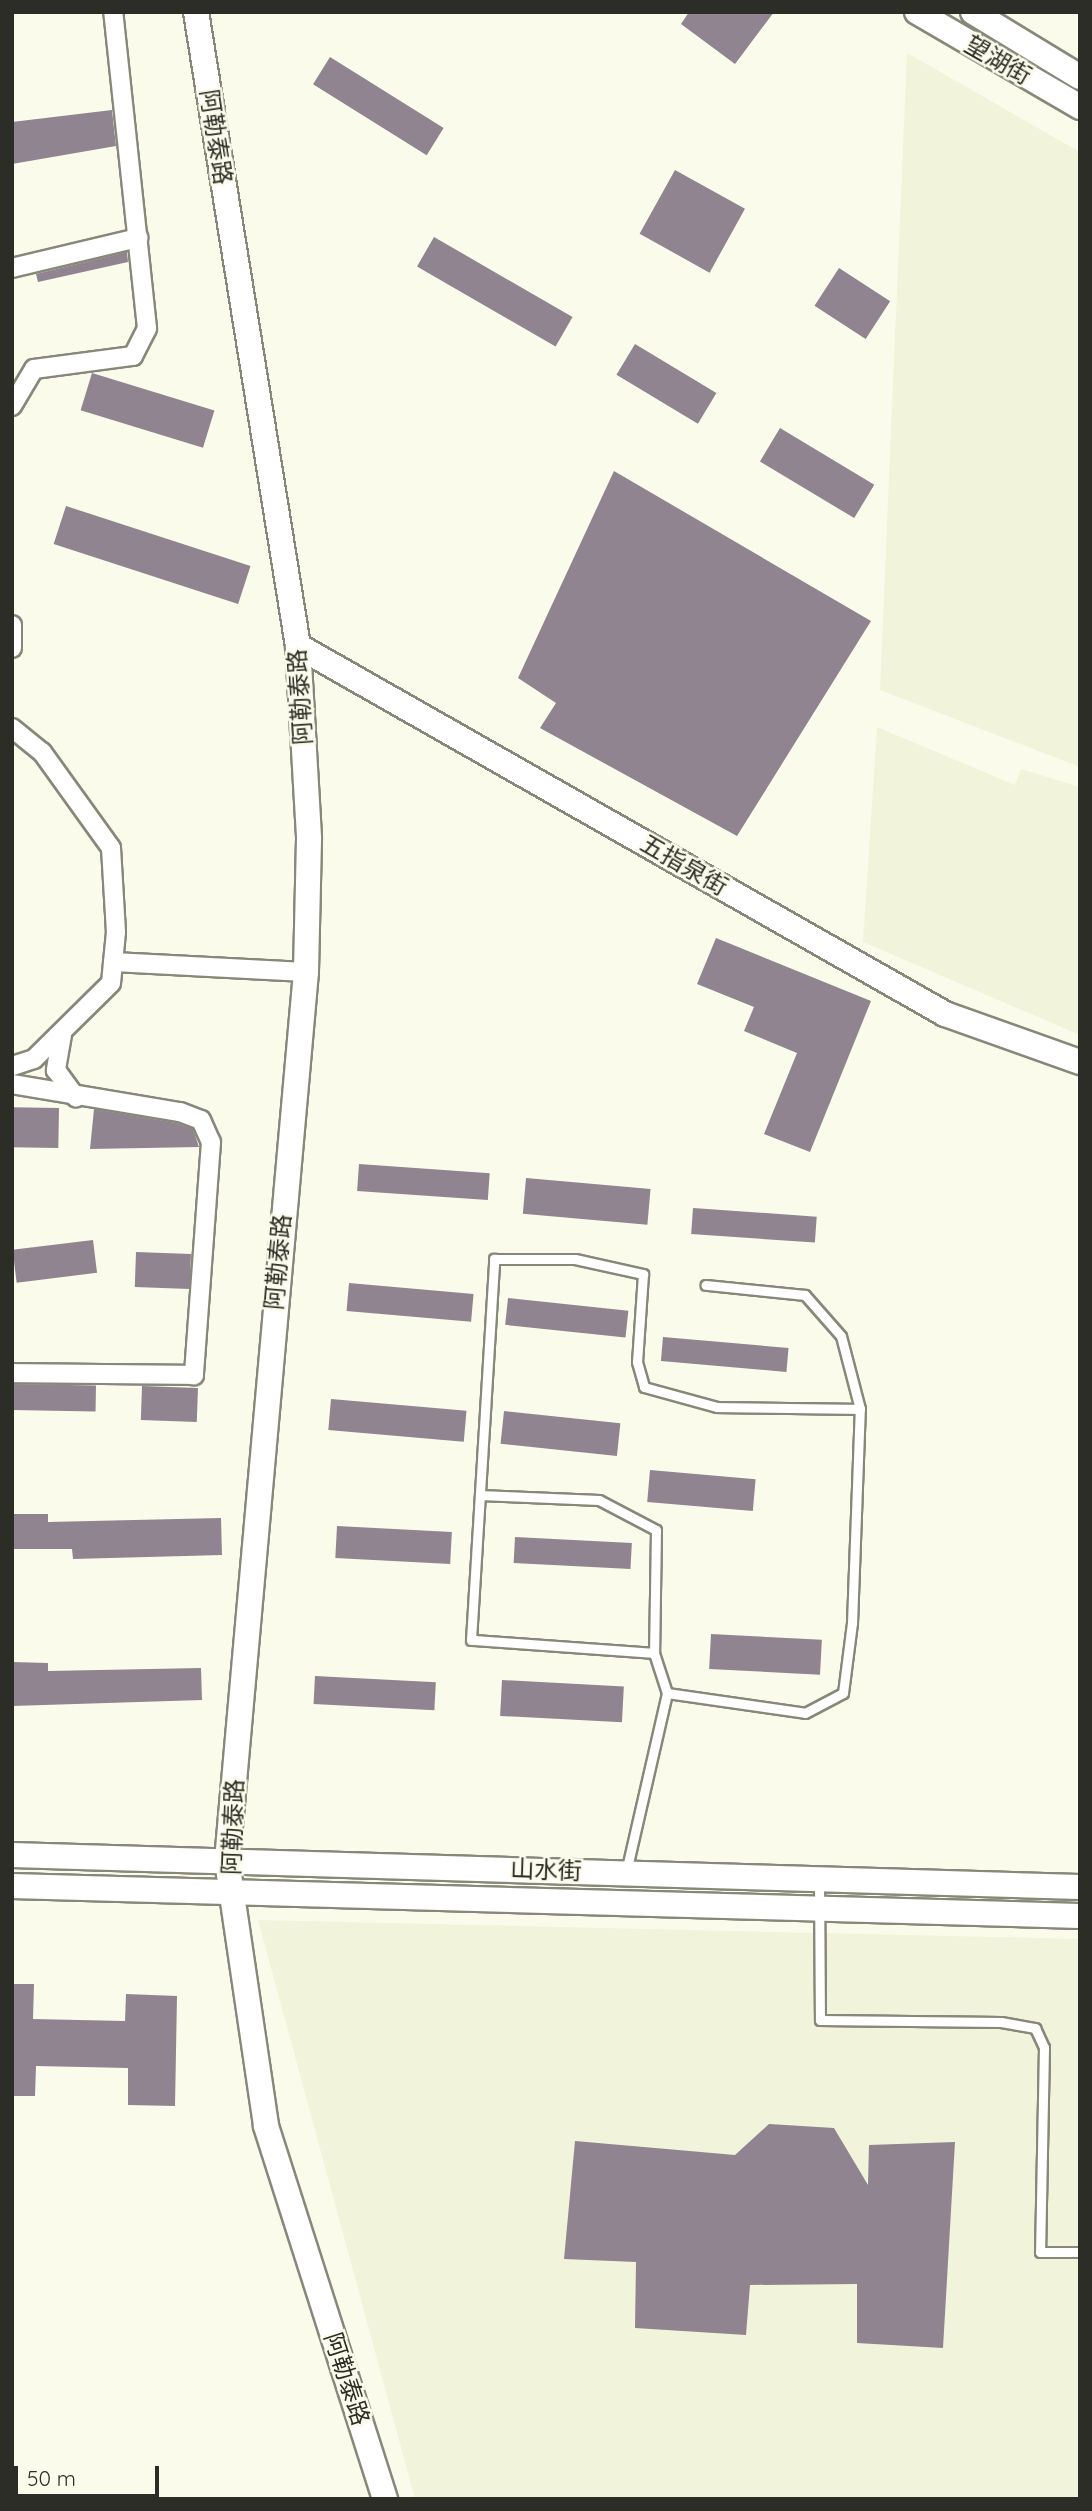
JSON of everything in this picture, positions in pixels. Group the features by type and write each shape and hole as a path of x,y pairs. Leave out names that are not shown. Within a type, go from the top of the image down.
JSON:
{"street":[{"path":"12,406 34,369 133,356 147,328 113,12"},
{"name":"阿勒泰路","path":"196,12 298,646 309,839 306,972 227,1861 266,2126 385,2499"},
{"name":"望湖街","path":"917,12 1080,107"},
{"name":"望湖街","path":"973,12 1080,77"},
{"path":"12,268 138,238"},
{"path":"12,625 12,648"},
{"name":"五指泉街","path":"298,646 945,1014 1080,1062"},
{"path":"12,728 42,752 111,848 113,962 111,983 62,1035 34,1059 12,1066"},
{"path":"113,962 306,972"},
{"path":"62,1035 55,1070 76,1098"},
{"path":"12,1084 76,1098 180,1112 201,1120 211,1142 194,1376 12,1373"},
{"name":"山水街","path":"12,1855 1080,1887"},
{"name":"山水街","path":"12,1885 1080,1916"}],"lane":[{"path":"654,1653 471,1640 494,1259 575,1259 643,1274 637,1362 644,1387 717,1407 860,1409"},
{"path":"667,1693 805,1713 843,1693 852,1623 860,1409 841,1336 805,1295 706,1284"},
{"path":"480,1495 598,1500 656,1530 654,1653 667,1693 626,1872"},
{"path":"819,1879 820,2020 1001,2022 1035,2028 1044,2047 1040,2252 1080,2252"}],"shaded area":[{"path":"907,53 1080,152 1080,767 880,690"},
{"path":"877,727 1015,785 1021,769 1080,787 1080,1035 863,942"},
{"path":"258,1920 1080,1939 1080,2499 415,2499"}],"building":[{"path":"689,12 774,12 735,64 681,24"},
{"path":"330,57 444,128 427,155 313,84"},
{"path":"112,110 116,146 12,164 12,122"},
{"path":"675,170 745,209 710,273 640,234"},
{"path":"434,237 573,317 556,346 417,266"},
{"path":"127,252 128,262 38,282 36,274"},
{"path":"839,268 890,301 866,339 814,306"},
{"path":"635,344 716,393 698,424 616,375"},
{"path":"92,373 214,410 203,448 81,410"},
{"path":"780,428 874,485 854,518 760,461"},
{"path":"614,471 871,621 737,836 540,728 556,703 518,678"},
{"path":"66,506 251,566 238,604 54,544"},
{"path":"716,938 871,1001 810,1152 764,1134 797,1053 744,1031 754,1007 697,984"},
{"path":"12,1107 59,1108 58,1148 12,1147"},
{"path":"94,1109 177,1123 193,1129 199,1147 90,1149"},
{"path":"359,1164 490,1173 488,1200 357,1191"},
{"path":"526,1178 651,1189 647,1225 523,1214"},
{"path":"693,1208 817,1217 815,1243 691,1234"},
{"path":"93,1240 97,1273 17,1283 13,1250"},
{"path":"136,1252 191,1254 190,1289 135,1287"},
{"path":"349,1283 474,1294 471,1322 347,1311"},
{"path":"508,1298 628,1311 626,1338 505,1325"},
{"path":"663,1337 789,1348 786,1372 661,1361"},
{"path":"12,1384 96,1385 96,1411 12,1410"},
{"path":"142,1386 198,1388 197,1422 141,1420"},
{"path":"331,1399 466,1411 464,1442 328,1430"},
{"path":"504,1411 620,1423 617,1456 501,1444"},
{"path":"650,1470 756,1479 753,1511 647,1502"},
{"path":"12,1514 48,1514 48,1522 221,1518 222,1555 73,1559 72,1549 12,1549"},
{"path":"337,1526 452,1532 450,1564 335,1558"},
{"path":"515,1537 632,1543 630,1569 514,1563"},
{"path":"711,1634 822,1640 820,1675 709,1669"},
{"path":"12,1662 48,1663 48,1671 201,1668 202,1700 12,1706"},
{"path":"315,1676 436,1682 434,1710 314,1704"},
{"path":"502,1680 624,1686 622,1722 500,1716"},
{"path":"12,1984 34,1984 33,2019 125,2021 126,1994 177,1996 175,2106 128,2105 128,2068 36,2066 35,2096 12,2096"},
{"path":"769,2124 834,2128 868,2185 869,2145 955,2142 943,2348 857,2343 857,2284 750,2285 746,2335 635,2328 636,2262 564,2259 575,2141 735,2155"}]}
